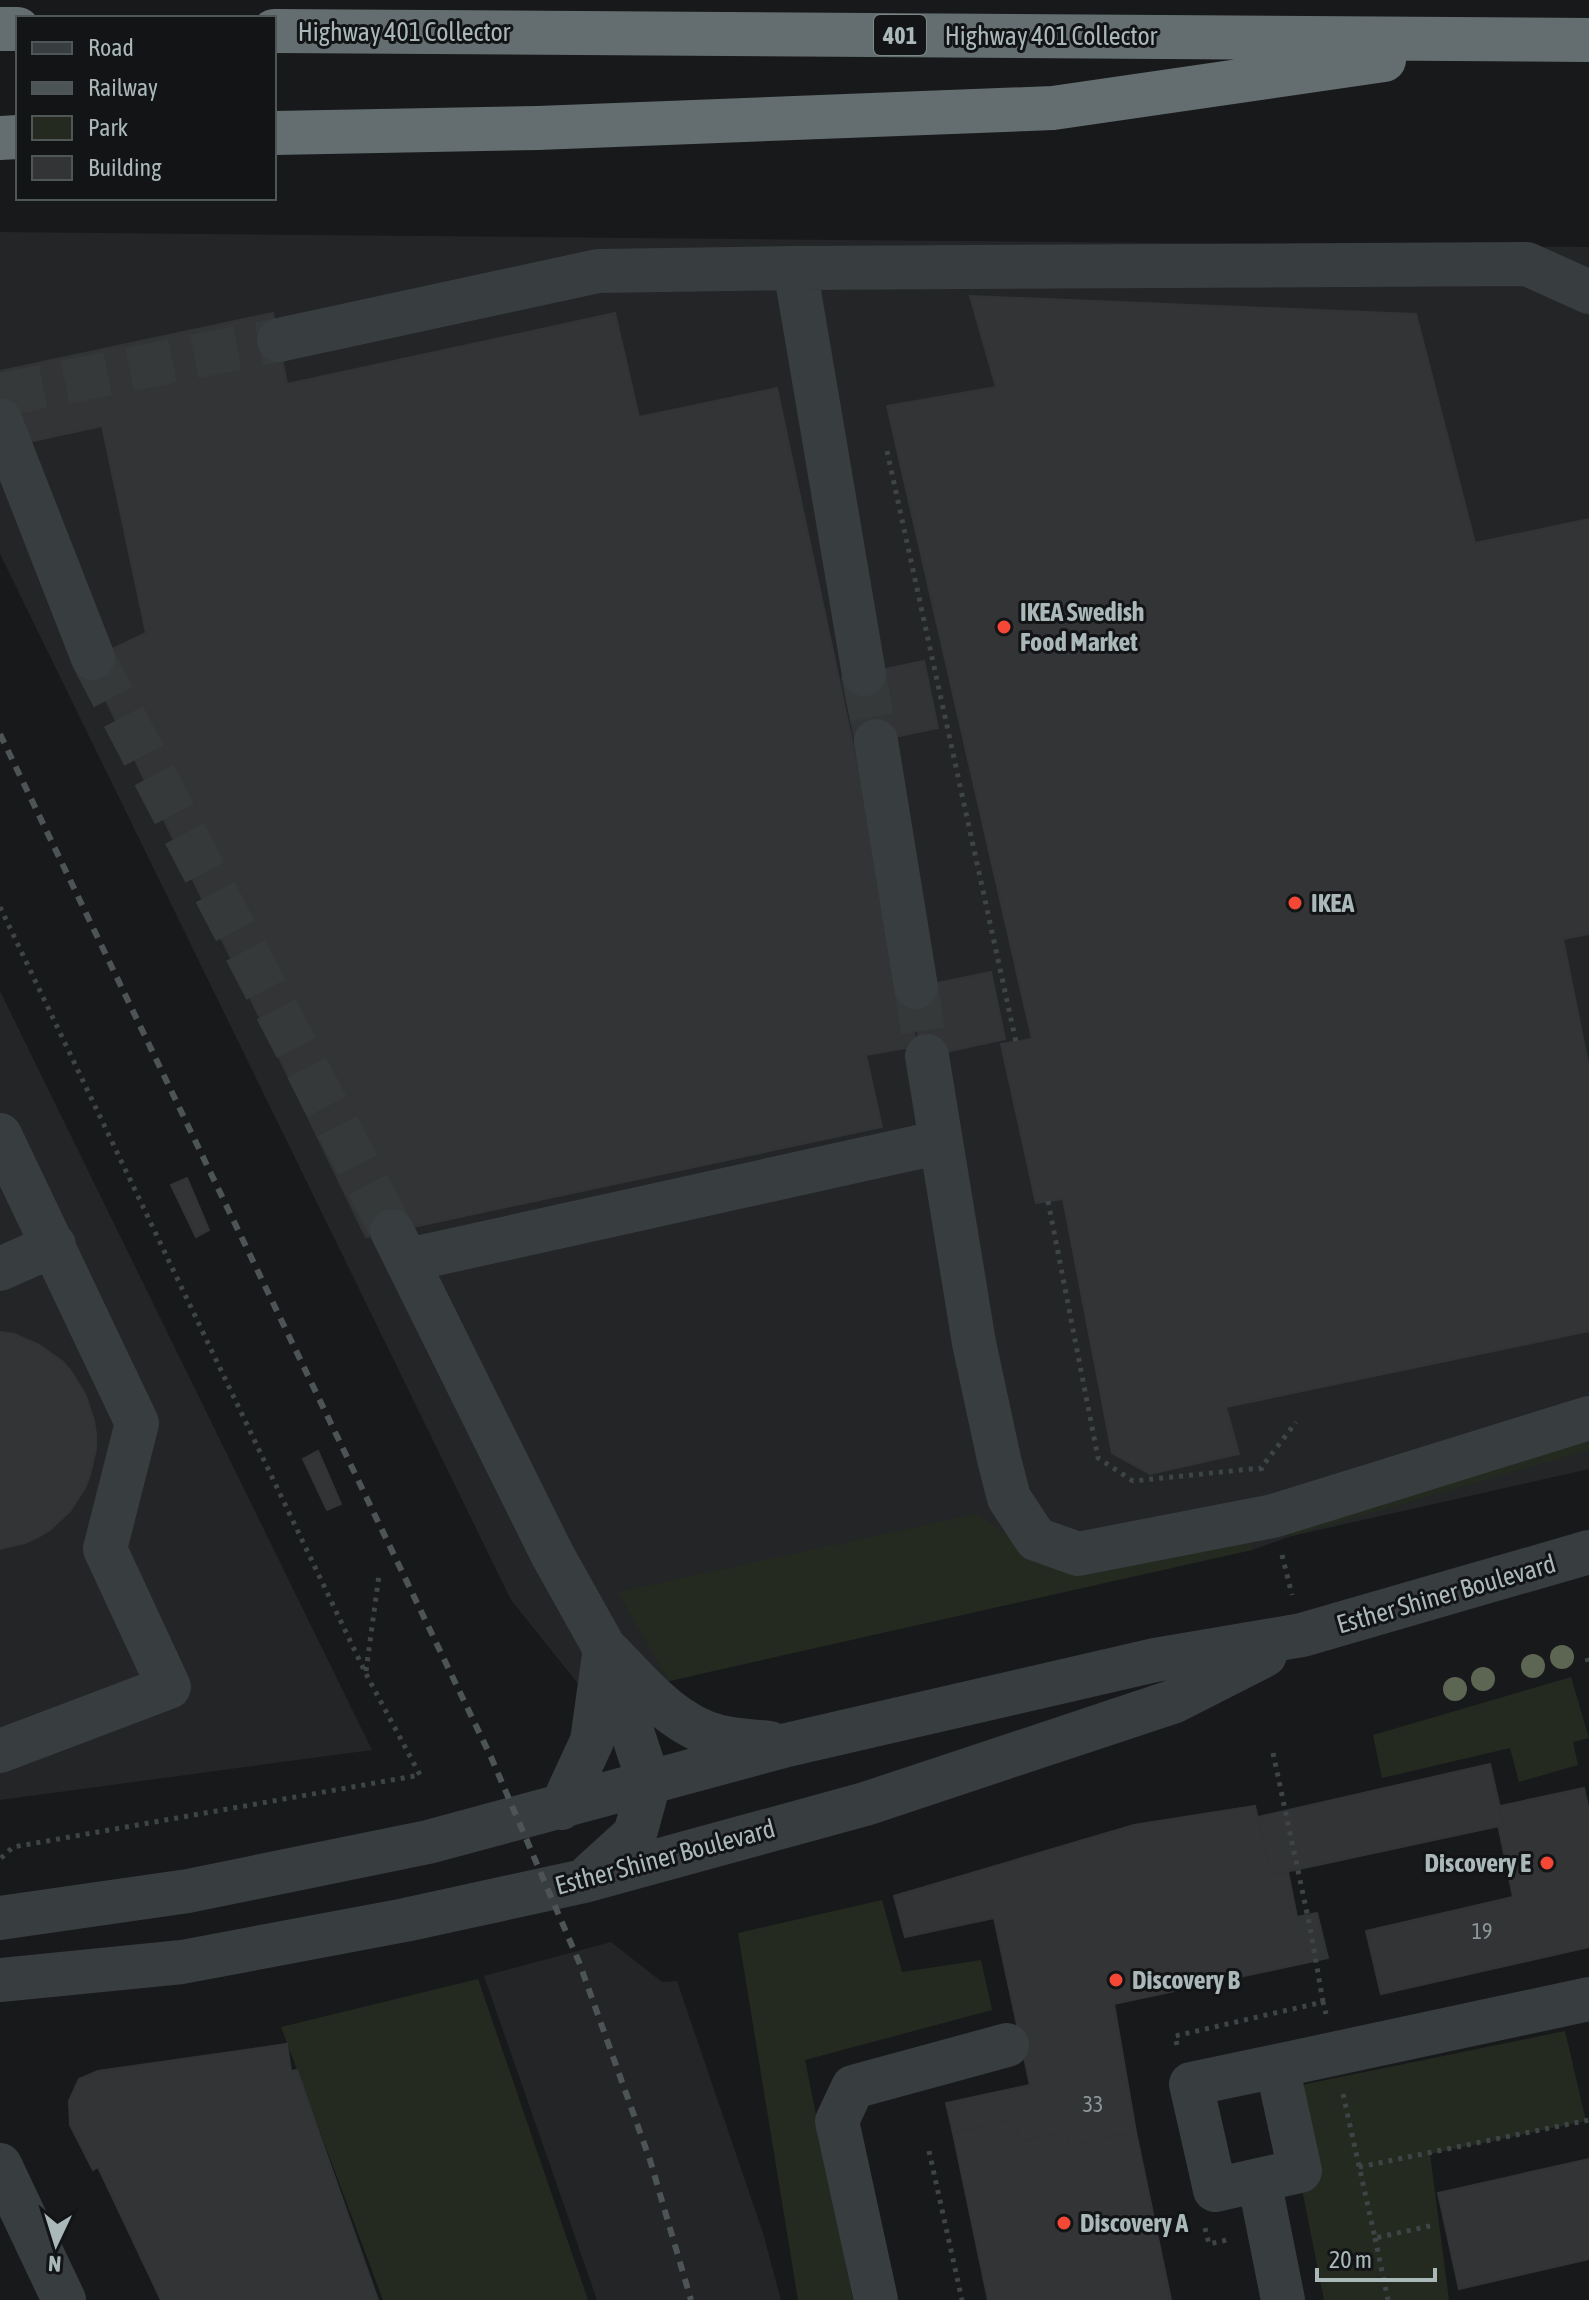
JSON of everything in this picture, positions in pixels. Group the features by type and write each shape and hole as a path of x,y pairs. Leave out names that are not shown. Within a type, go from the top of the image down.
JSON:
{"highway":[{"name":"Highway 401 Collector","path":"276,31 1589,40"},
{"path":"276,133 538,128 1053,108 1527,39"}],"street":[{"path":"279,340 598,271 1527,264 1589,292"},
{"path":"795,268 864,674"},
{"path":"0,420 93,658"},
{"path":"876,741 916,987"},
{"path":"927,1056 974,1343 999,1459 1009,1498 1036,1539 1078,1554 1273,1516 1589,1418"},
{"path":"0,1135 137,1423 105,1549 169,1687 0,1751"},
{"path":"584,1881 635,1834 649,1783 605,1649 552,1554 400,1245 941,1142"},
{"path":"0,1269 54,1245"},
{"name":"Esther Shiner Boulevard","path":"0,1918 188,1891 428,1842 787,1745 1155,1660 1302,1635 1589,1552"},
{"name":"Esther Shiner Boulevard","path":"0,1980 182,1962 405,1920 584,1881 865,1804 1175,1701 1302,1635"},
{"path":"605,1649 668,1710 693,1727 719,1737 787,1745"},
{"path":"561,1808 592,1741 605,1649"},
{"path":"1277,2066 1300,2171 1215,2190 1191,2084 1589,1999"},
{"path":"876,2300 837,2121 853,2087 1007,2045"},
{"path":"0,2165 64,2300"},
{"path":"1259,2180 1283,2300"}],"path":[{"path":"887,451 1016,1042"},
{"path":"0,907 365,1672 420,1775 13,1847 0,1859"},
{"path":"1048,1201 1098,1458 1133,1481 1261,1468"},
{"path":"365,1672 379,1575"},
{"path":"1273,1753 1323,2002"},
{"path":"1388,2300 1359,2167 1589,2120"},
{"path":"929,2151 962,2300"},
{"path":"1375,2238 1434,2225"}],"shaded area":[{"name":"IKEA","path":"0,232 1589,247 1589,1469 1292,1536 1252,1550 990,1604 591,1700 511,1600 0,554"},
{"path":"0,991 372,1750 0,1800"},
{"path":"611,1942 662,1982 677,1981 763,2233 781,2300 597,2300 484,1976"}],"green space":[{"path":"1589,1431 1589,1450 1292,1536 1286,1521"},
{"path":"976,1514 1048,1562 1250,1533 1252,1550 669,1681 618,1592"},
{"path":"1571,1677 1589,1738 1573,1742 1578,1765 1519,1782 1510,1748 1382,1778 1373,1735"},
{"path":"882,1900 902,1972 981,1960 992,2010 805,2060 853,2300 798,2300 738,1933"},
{"path":"478,1979 588,2300 383,2300 281,2027"},
{"path":"1565,2031 1586,2121 1430,2154 1449,2300 1324,2300 1282,2089"}],"building":[{"name":"IKEA","path":"970,296 1416,314 1475,543 1589,519 1589,934 1563,939 1589,1068 1589,1331 1226,1407 1239,1454 1150,1474 1112,1453 1063,1199 1036,1203 1001,1044 1032,1039 887,406 996,387"},
{"path":"273,313 287,384 615,313 639,417 777,388 917,1046 866,1055 882,1127 366,1237 87,661 146,633 102,426 10,446 0,395 0,371"},
{"path":"924,661 938,728 856,745 842,678"},
{"path":"991,972 1005,1039 923,1057 908,989"},
{"path":"187,1178 209,1230 196,1237 171,1185"},
{"path":"0,1332 14,1334 39,1345 71,1371 86,1396 94,1421 96,1449 85,1488 70,1511 38,1537 0,1549"},
{"path":"318,1451 341,1504 327,1510 303,1459"},
{"path":"1490,1764 1504,1825 1271,1875 1258,1817"},
{"name":"Discovery E","path":"1584,1788 1589,1810 1589,1947 1381,1994 1366,1931 1513,1897 1498,1827 1504,1825 1500,1806"},
{"name":"Discovery B","path":"1255,1806 1271,1875 1288,1872 1297,1917 1317,1913 1328,1958 1114,2004 1136,2132 1070,2145 1066,2131 1019,2142 1014,2119 953,2133 946,2103 1030,2085 994,1918 905,1937 894,1896 1134,1825"},
{"path":"287,2044 291,2071 297,2070 378,2300 161,2300 98,2167 93,2170 70,2125 69,2101 79,2079 98,2071"},
{"name":"Discovery A","path":"1014,2119 1019,2142 1066,2131 1070,2145 1136,2132 1171,2300 988,2300 953,2133"},
{"path":"1589,2159 1589,2259 1459,2289 1438,2193"}],"tunnel":[{"path":"0,395 279,340"},
{"path":"93,658 392,1231"},
{"path":"864,674 876,741"},
{"path":"916,987 927,1056"}],"railway":[{"path":"0,734 491,1757 579,1962 650,2160 691,2300"}],"place":[{"name":"IKEA Swedish Food Market","path":"1004,627"},
{"name":"IKEA","path":"1295,903"},
{"name":"Discovery E","path":"1547,1863"},
{"name":"Discovery B","path":"1116,1980"},
{"name":"Discovery A","path":"1064,2223"}]}
